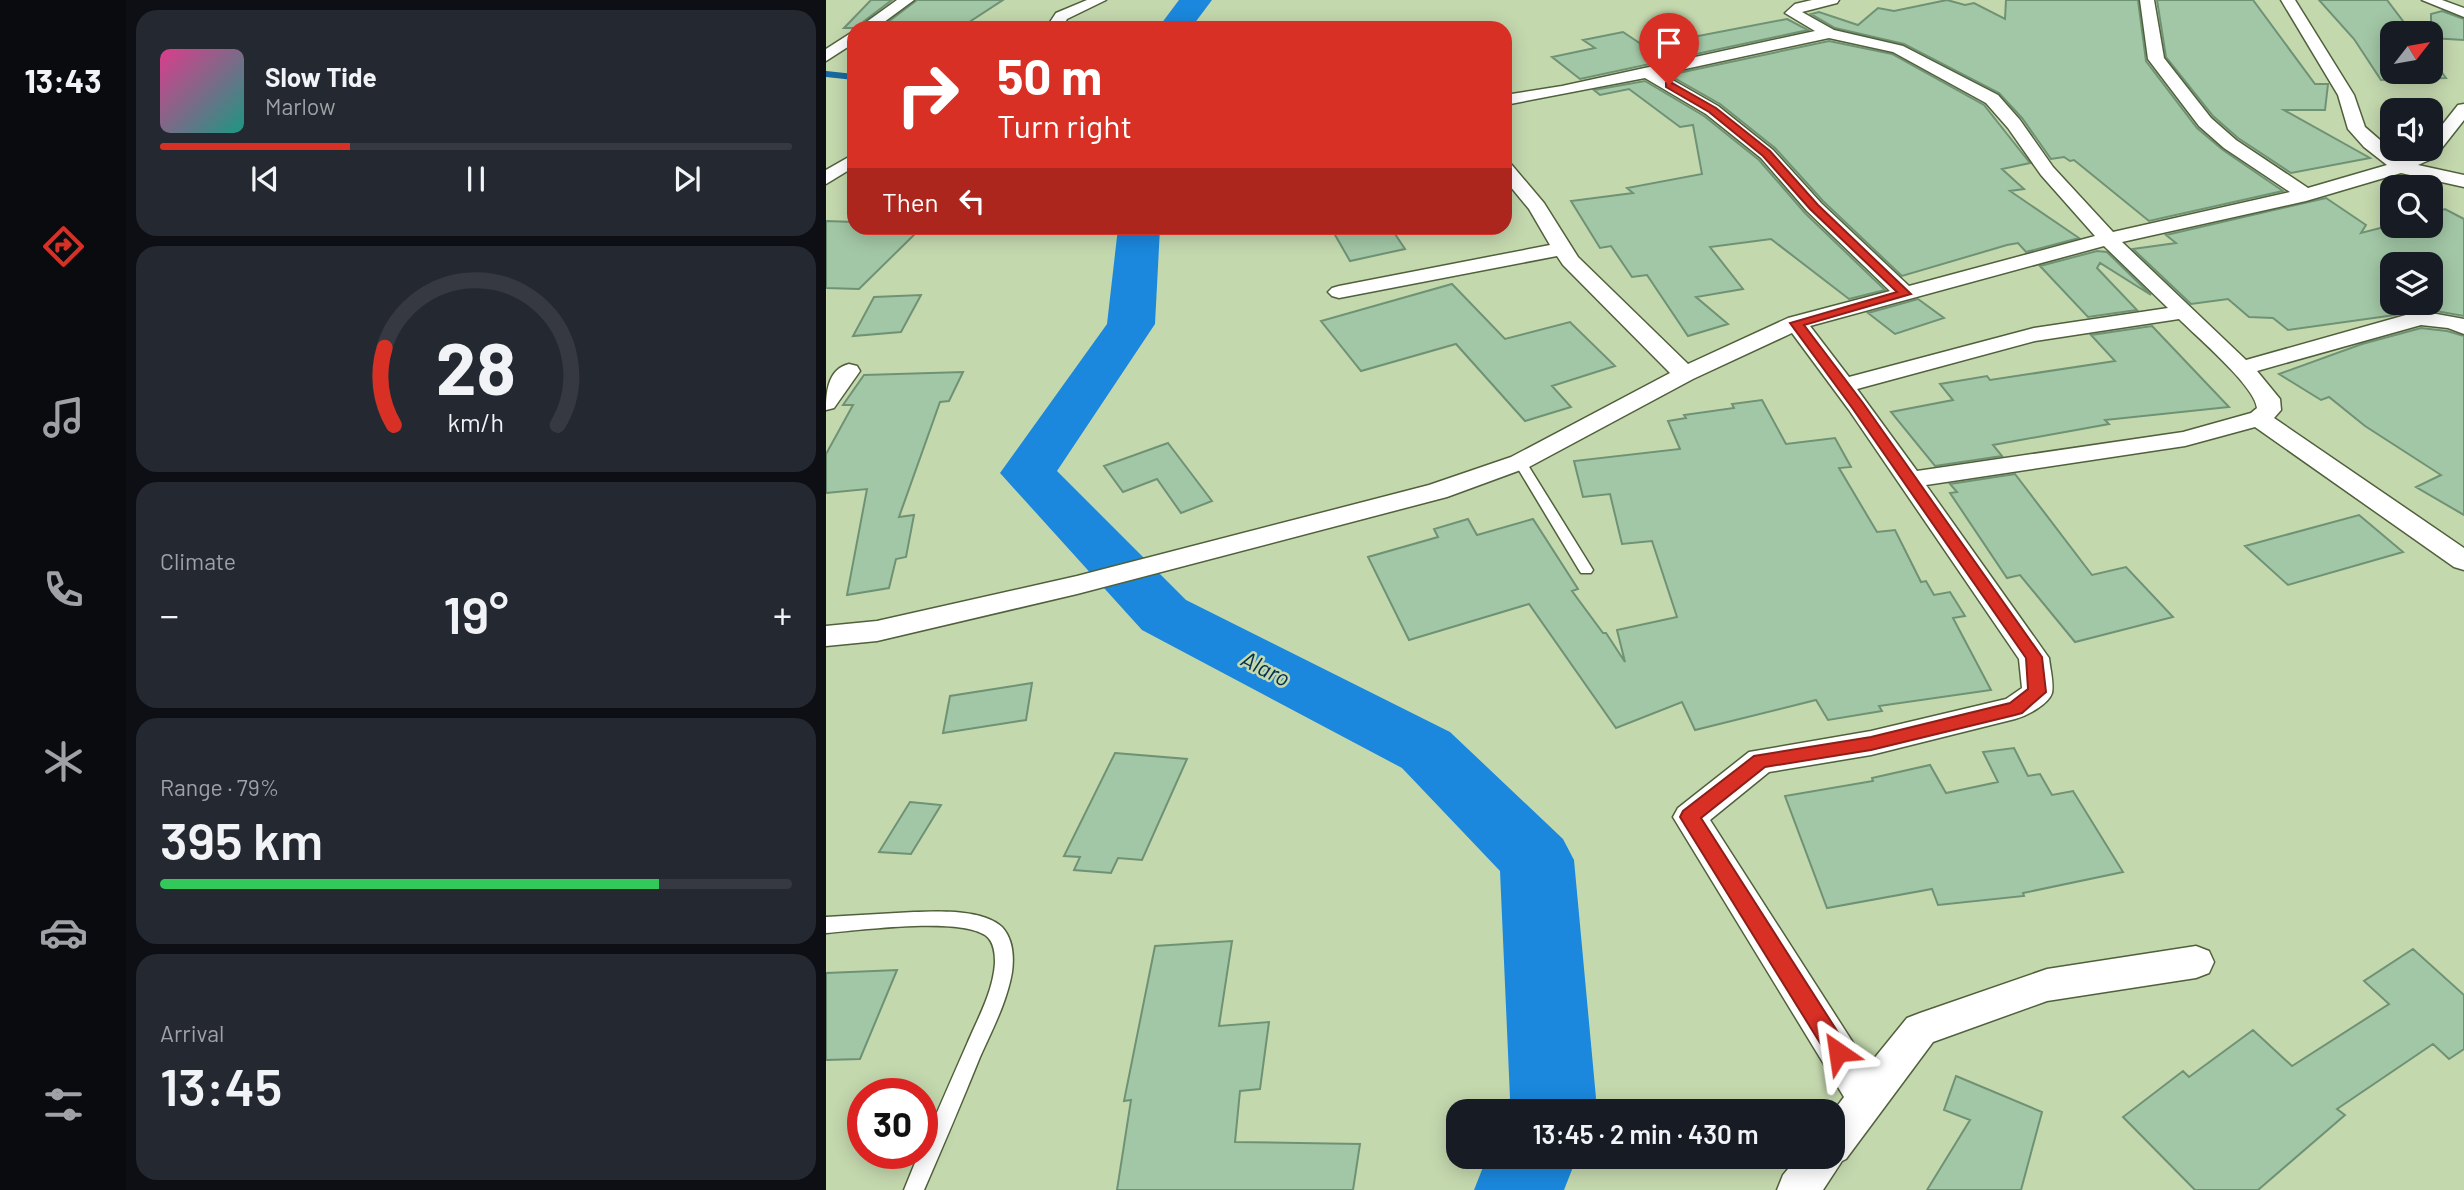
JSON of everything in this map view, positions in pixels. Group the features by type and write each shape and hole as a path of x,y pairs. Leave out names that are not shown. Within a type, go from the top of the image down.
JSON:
{"street":[{"path":"876,21 906,0"},
{"path":"1059,21 1062,16 1099,0"},
{"path":"1832,0 1800,8 1792,13 1829,33 1898,49 1992,99 2014,124 2047,171 2108,239 2242,368 2268,399 2269,410 2259,418 2185,439 1910,480"},
{"path":"2147,0 2156,59 2205,122 2230,144 2306,195"},
{"path":"2288,0 2346,95 2357,129 2370,143 2400,167 2464,180"},
{"path":"2429,0 2464,13"},
{"path":"1512,99 1829,33"},
{"path":"826,56 847,41"},
{"path":"1647,72 1712,110 1767,154 1814,207 1905,294"},
{"path":"2443,135 2464,109"},
{"path":"826,636 877,631 1077,585 1438,491 1520,462 1685,374 1796,323 2108,239 2306,195 2413,161"},
{"path":"2438,161 2464,180"},
{"path":"826,178 847,164"},
{"path":"1512,177 1537,207 1570,261 1685,374"},
{"path":"1339,292 1562,249"},
{"path":"1843,386 2034,335 2185,312"},
{"path":"2242,368 2420,318 2452,322 2464,327"},
{"path":"1796,323 2034,657 2037,692 2015,708 1871,743 1760,761 1690,817 1867,1099"},
{"path":"826,403 849,371"},
{"path":"2259,418 2464,561"},
{"path":"1845,1128 1920,1030 2047,985 2196,962"},
{"path":"1798,1190 1814,1169"}],"lane":[{"path":"1520,462 1586,570"},
{"path":"826,925 949,918 977,922 994,931 1004,951 1003,976 996,998 914,1190"}],"building":[{"path":"871,0 892,0 864,21 851,21"},
{"path":"917,0 1003,0 971,21 889,21"},
{"path":"1947,0 1965,5 1974,3 2005,19 2006,0 2138,0 2146,61 2197,128 2223,150 2283,191 2149,221 2074,160 2070,161 2064,157 2051,159 2022,118 1999,93 1904,44 1835,28 1811,14 1819,12 1858,25 1878,8 1894,11"},
{"path":"2157,0 2253,0 2315,84 2328,84 2325,110 2284,110 2370,158 2291,173 2238,138 2213,116 2166,57"},
{"path":"2319,0 2387,0 2403,21 2380,21 2380,78 2354,39"},
{"path":"2442,11 2464,19 2464,40 2443,39 2443,21 2431,21 2431,14"},
{"path":"1787,19 1808,30 1580,79 1552,57 1595,48 1583,40 1623,32 1641,44"},
{"path":"1829,41 1892,54 1984,105 2030,163 2002,169 2024,189 2010,191 2079,238 2026,252 2018,243 2007,245 1902,276 1823,201 1775,148 1720,104 1669,75"},
{"path":"1645,81 1704,116 1759,160 1805,213 1885,290 1849,299 1771,239 1710,247 1743,289 1696,297 1728,324 1688,336 1647,275 1632,277 1611,246 1600,248 1571,201 1633,193 1627,188 1702,174 1693,125 1680,127 1629,89 1600,95 1594,90"},
{"path":"2326,198 2366,225 2361,233 2380,228 2380,238 2443,238 2445,209 2464,219 2464,316 2443,312 2443,252 2380,252 2380,315 2395,315 2288,330 2273,318 2249,317 2228,299 2191,304 2133,249 2176,243 2166,235"},
{"path":"826,221 847,222 847,235 914,235 859,289 826,288"},
{"path":"1335,235 1396,235 1405,249 1350,261"},
{"path":"2097,251 2107,252 2151,295 2100,263 2097,268 2137,310 2088,317 2040,266"},
{"path":"1452,284 1505,339 1570,322 1615,366 1552,386 1571,407 1525,421 1456,344 1361,371 1321,321"},
{"path":"921,295 901,332 853,336 874,297"},
{"path":"1918,299 1944,318 1895,334 1868,313"},
{"path":"2152,326 2229,407 2105,420 2109,424 1993,445 2002,456 1935,466 1891,412 1953,400 1940,384 1987,376 1990,380 2115,361 2091,335"},
{"path":"2421,328 2464,336 2464,515 2416,487 2441,475 2365,426 2329,397 2321,400 2279,374 2362,344"},
{"path":"963,372 949,401 940,402 899,517 914,515 906,557 896,559 889,588 847,595 867,489 826,493 826,454 853,405 843,405 864,375"},
{"path":"1762,400 1786,444 1835,438 1851,467 1839,468 1877,532 1895,530 1921,582 1926,581 1934,595 1950,592 1965,616 1953,618 1991,690 1879,706 1882,711 1828,720 1816,700 1695,730 1682,702 1616,728 1529,604 1409,640 1368,557 1438,537 1434,529 1468,519 1477,535 1533,519 1578,589 1572,591 1603,633 1606,633 1625,662 1617,630 1677,617 1652,541 1622,544 1610,494 1583,497 1574,461 1680,449 1668,421 1686,418 1684,415 1734,408 1732,404"},
{"path":"1168,443 1212,501 1181,513 1157,479 1123,492 1104,466"},
{"path":"2015,474 2092,575 2126,567 2173,617 2075,642 2020,575 2007,578 1950,493 1957,492 1950,484"},
{"path":"2359,515 2403,552 2288,585 2245,546"},
{"path":"1032,683 1026,720 943,733 950,696"},
{"path":"2014,748 2028,776 2040,774 2052,795 2073,791 2123,872 2023,893 2024,896 1938,905 1932,889 1827,908 1785,796 1873,781 1872,778 1930,765 1946,793 1998,782 1983,752"},
{"path":"1115,753 1187,759 1142,860 1118,858 1111,873 1074,870 1080,857 1064,856"},
{"path":"910,802 941,805 911,854 879,852"},
{"path":"1232,941 1219,1026 1269,1022 1260,1089 1240,1091 1235,1142 1360,1144 1353,1190 1117,1190 1131,1100 1124,1101 1155,946"},
{"path":"2413,949 2464,995 2464,1049 2449,1059 2433,1044 2337,1109 2345,1115 2258,1190 2195,1190 2123,1117 2183,1071 2189,1077 2253,1030 2292,1066 2389,1004 2364,981"},
{"path":"897,970 860,1059 826,1060 826,973"},
{"path":"1956,1076 2042,1112 2021,1190 1927,1190 1970,1120 1944,1110"}],"waterway":[{"name":"Alaro","path":"1180,21 1196,0"},
{"path":"826,74 847,76"},
{"name":"Alaro","path":"1138,235 1131,324 1028,473 1164,615 1426,750 1537,860 1553,1099"},
{"name":"Alaro","path":"1519,1190 1527,1169"}],"route":[{"path":"1669,85 1712,110 1767,154 1814,207 1905,294 1796,323 1858,406 2034,657 2037,692 2015,708 1871,743 1760,761 1690,817 1838,1052"}]}
